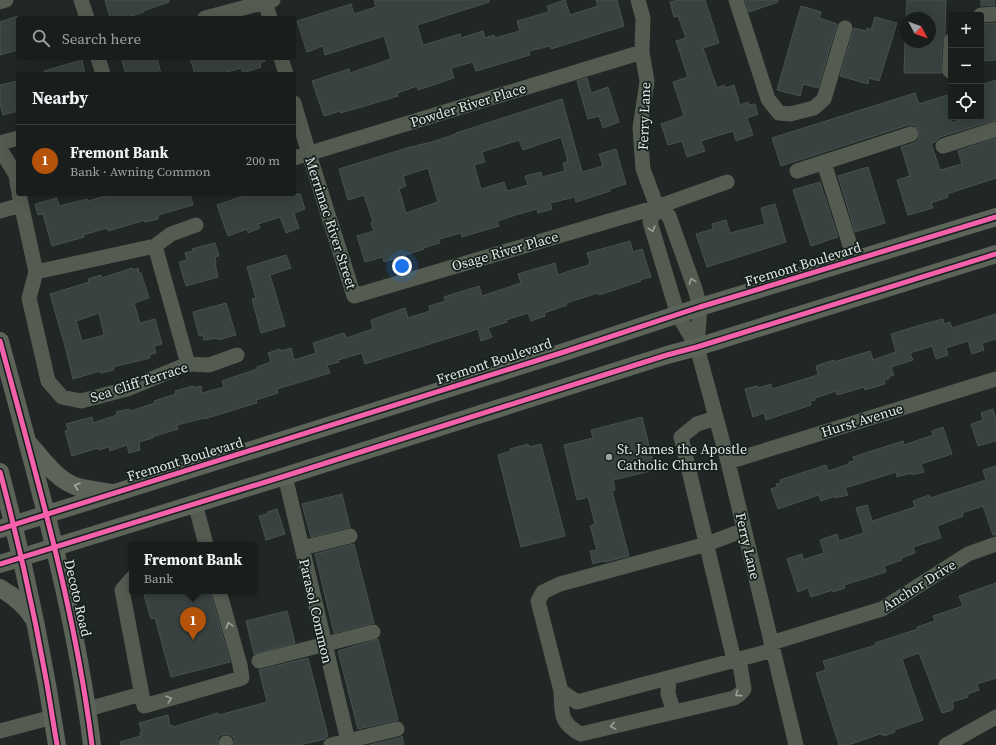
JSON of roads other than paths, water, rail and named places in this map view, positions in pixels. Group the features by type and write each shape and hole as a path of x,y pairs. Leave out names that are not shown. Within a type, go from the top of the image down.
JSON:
{"main road":[{"name":"Fremont Boulevard","path":"7,527 115,494 700,307 996,217"},
{"path":"0,564 285,476 667,355 996,254"},
{"name":"Decoto Road","path":"0,341 47,515 76,643 88,709 92,745"},
{"path":"27,442 58,476 68,482 78,487 115,494"},
{"path":"0,472 7,527 22,557 57,745"},
{"path":"0,588 28,609 35,621"}],"street":[{"path":"0,2 6,0"},
{"path":"81,0 86,16"},
{"name":"Ferry Lane","path":"638,0 643,18 642,52 647,82 640,128 643,169 657,207 669,216 700,307 697,347"},
{"path":"736,0 768,99 779,113 790,114 814,108 824,99 845,28"},
{"path":"213,16 269,1 270,16"},
{"path":"984,15 996,14"},
{"name":"Powder River Place","path":"296,157 642,52"},
{"path":"99,60 102,72"},
{"path":"282,60 285,72"},
{"name":"Merrimac River Street","path":"296,110 308,154 354,296"},
{"path":"943,146 996,129"},
{"path":"798,172 911,134"},
{"path":"0,144 16,139"},
{"path":"0,149 16,175"},
{"path":"824,163 855,261"},
{"name":"Osage River Place","path":"354,296 657,207 727,182"},
{"path":"0,211 20,199"},
{"name":"Sea Cliff Terrace","path":"20,199 36,272 29,298 48,381 62,397 81,401 127,389 188,364 209,365 237,355"},
{"name":"Ferry Lane","path":"657,207 650,222 678,315 697,347 728,462 796,745"},
{"path":"36,272 155,246 171,234 196,225"},
{"path":"155,246 188,364"},
{"name":"Hurst Avenue","path":"728,462 996,379"},
{"path":"716,418 696,424 681,437 707,544 744,689 734,698 581,734 571,729 563,718 561,691 538,601 543,592 560,584 707,544 744,530"},
{"name":"Parasol Common","path":"285,476 348,743"},
{"path":"195,503 205,542"},
{"path":"302,548 350,536"},
{"name":"Anchor Drive","path":"561,691 577,702 737,659 882,609 968,554 996,544"},
{"path":"129,582 122,590 144,706 242,678 240,665 220,594"},
{"path":"259,661 374,632"},
{"path":"669,678 668,694 674,712"},
{"path":"88,709 141,694"},
{"path":"0,731 53,717"},
{"path":"946,745 996,717"},
{"path":"331,745 348,743 398,729"}],"place":[{"name":"St. James the Apostle Catholic Church","path":"609,457"},
{"name":"Fremont Bank","path":"193,640"}]}
